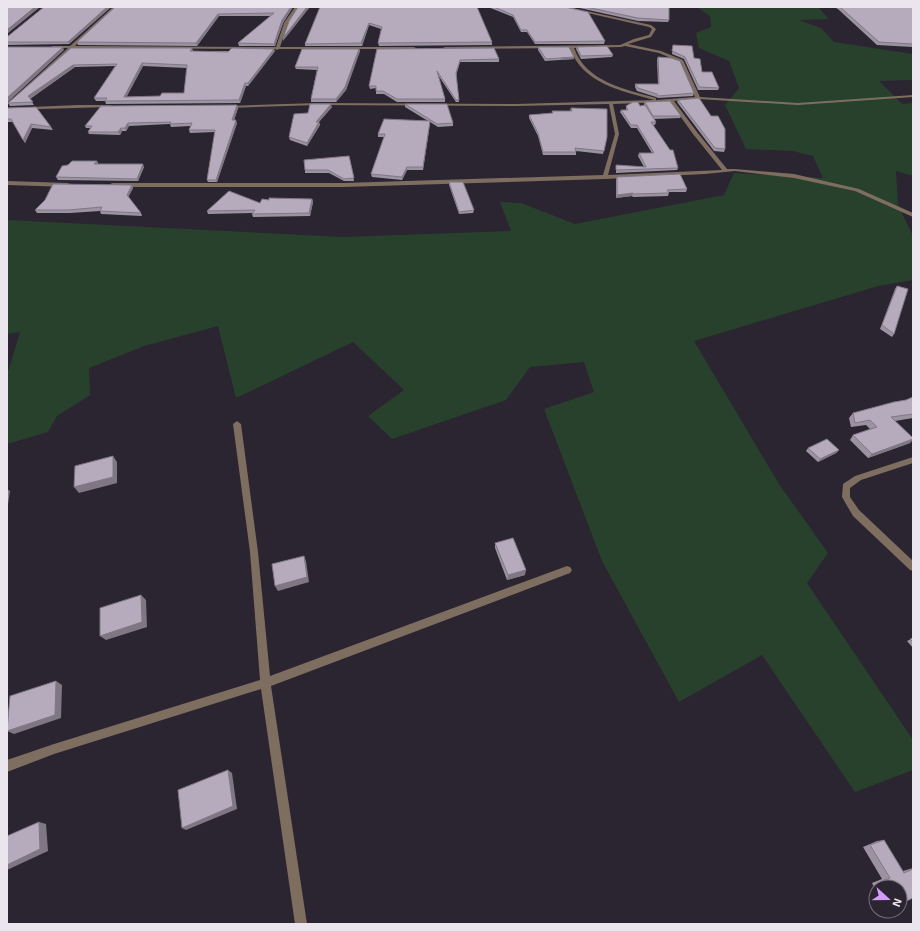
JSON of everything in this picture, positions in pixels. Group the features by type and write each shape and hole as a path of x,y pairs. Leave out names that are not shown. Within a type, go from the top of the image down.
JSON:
{"street":[{"path":"18,95 115,7"},
{"path":"277,49 286,23 297,7"},
{"path":"563,7 650,26 654,29 650,36 635,40 626,45"},
{"path":"439,48 626,45 660,52 682,61 698,98"},
{"path":"571,46 578,61 598,79 622,89 663,102"},
{"path":"47,48 416,48"},
{"path":"224,107 317,104 516,105 663,102 698,98 798,104 913,96"},
{"path":"672,101 695,134 726,171"},
{"path":"605,177 617,134 611,102"},
{"path":"7,109 114,106"},
{"path":"108,185 343,185 605,177 726,171 806,178 857,190 913,215"},
{"path":"7,183 17,182 77,185"},
{"path":"237,424 254,552 265,683 301,924"},
{"path":"913,460 858,478 846,486 846,497 856,513 913,567"},
{"path":"7,766 54,749 265,683 566,570"}],"green space":[{"path":"697,7 818,7 829,19 799,20 821,28 834,42 913,54 913,80 879,81 902,104 913,103 913,176 896,171 898,205 913,236 913,280 878,286 694,341 779,484 828,553 807,583 913,740 913,770 855,792 762,655 679,702 602,561 544,409 594,392 584,362 530,367 506,400 392,439 368,416 404,390 353,342 236,398 218,326 144,346 89,368 90,395 57,416 48,432 7,444 7,375 20,332 7,334 7,220 343,237 511,231 500,202 521,203 575,224 724,195 734,173 823,178 813,156 793,151 746,149 725,105 739,88 729,61 699,48 696,33 711,27 710,16"}],"building":[{"path":"7,7 35,7 7,30"},
{"path":"44,7 107,7 68,42 7,42 7,37"},
{"path":"115,7 291,7 282,20 274,44 238,43 274,13 218,14 196,43 77,42"},
{"path":"298,7 307,7 283,38 289,21"},
{"path":"320,7 477,7 492,42 378,43 382,27 369,23 361,43 305,44"},
{"path":"494,7 565,7 588,12 605,41 535,42 527,30 521,30 513,15"},
{"path":"586,7 669,7 669,20 638,18"},
{"path":"840,7 913,7 913,44 879,42"},
{"path":"673,45 692,46 694,58 700,59 702,72 712,72 719,88 699,87 685,57 672,51"},
{"path":"607,46 613,55 581,56 577,47"},
{"path":"7,47 63,47 7,98"},
{"path":"538,47 569,47 574,57 546,59"},
{"path":"71,48 192,48 190,51 228,52 232,48 274,49 248,83 245,83 239,100 105,101 107,98 94,98 117,64 73,65 28,96 33,102 8,103","holes":["142,63 187,65 184,93 162,93 160,96 124,97"]},
{"path":"494,48 499,59 460,60 456,73 459,100 456,100 437,71 445,99 397,99 383,91 376,91 376,86 369,86 377,49"},
{"path":"302,49 359,49 345,87 336,99 311,99 318,67 295,67"},
{"path":"658,57 671,58 680,61 694,93 658,96 657,94 638,88 635,84 659,84"},
{"path":"699,98 711,116 718,116 725,129 725,149 715,148 678,100"},
{"path":"670,101 681,116 653,116 645,102"},
{"path":"633,102 638,102 640,106 645,105 656,122 651,122 670,150 673,150 678,168 616,170 616,165 646,167 639,153 654,153 637,125 631,125 621,110 628,110 626,106"},
{"path":"310,104 331,104 316,122 319,122 307,143 289,137 294,114 308,113"},
{"path":"405,104 447,104 453,123 437,124"},
{"path":"237,105 232,120 236,120 216,180 207,180 215,130 189,130 192,123 170,124 171,122 128,123 125,128 121,128 118,132 88,132 92,126 85,126 101,106"},
{"path":"36,107 51,127 31,124 23,140 11,119 7,119 7,108"},
{"path":"571,108 607,109 607,137 604,151 575,148 576,152 543,152 538,133 529,115 553,113 552,111 572,111"},
{"path":"384,119 430,121 423,167 407,167 402,177 371,174 385,134 378,134"},
{"path":"349,156 354,178 344,179 328,170 305,170 304,160"},
{"path":"72,161 97,161 94,164 143,164 137,179 56,177 62,166 68,165"},
{"path":"680,174 687,189 667,190 669,193 633,193 617,195 617,177"},
{"path":"449,182 463,182 474,210 459,212"},
{"path":"53,184 132,185 127,195 141,213 100,211 102,207 68,210 35,210 45,200"},
{"path":"229,191 260,203 262,199 269,200 269,198 312,199 309,213 252,214 255,210 207,211"},
{"path":"897,286 908,289 894,334 882,325"},
{"path":"913,397 913,414 891,417 913,439 872,454 853,435 877,427 870,420 855,423 853,413"},
{"path":"827,439 839,450 820,459 808,448"},
{"path":"113,456 113,477 74,487 75,466"},
{"path":"513,538 526,570 508,575 495,543"},
{"path":"304,556 307,577 275,586 272,564"},
{"path":"141,595 142,622 100,636 100,608"},
{"path":"56,681 55,715 7,731 10,696"},
{"path":"228,770 233,806 182,828 178,790"},
{"path":"39,822 40,849 7,865 7,836"},
{"path":"884,840 904,873 913,869 913,898 908,900 908,879 888,879 890,878 870,845"}]}
